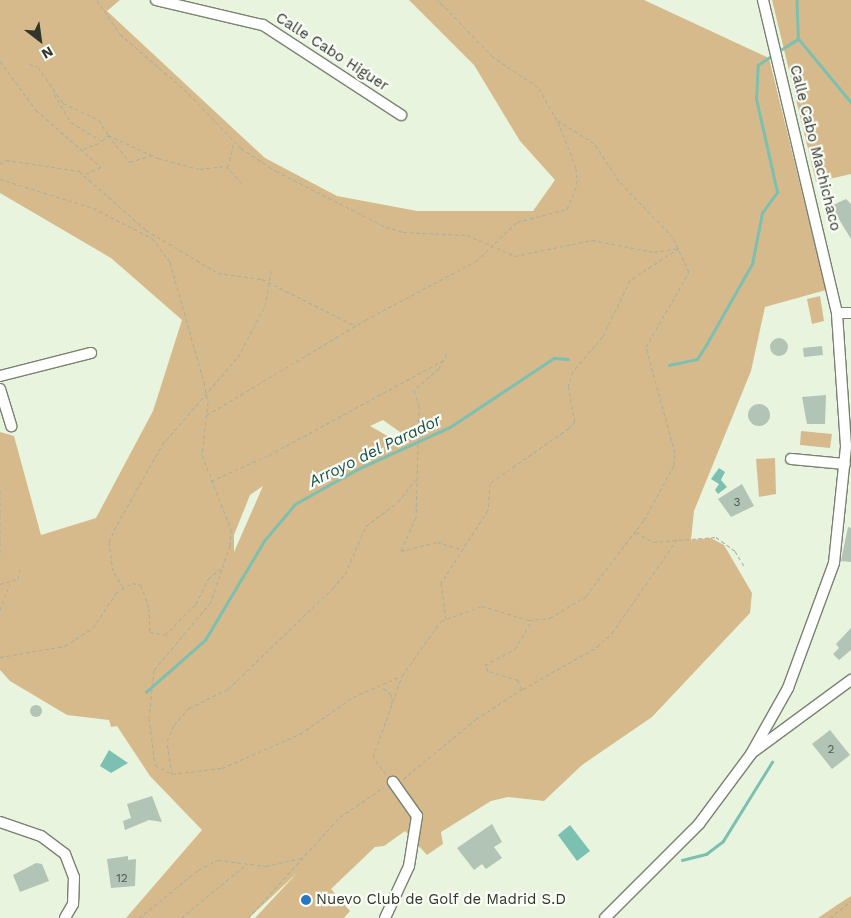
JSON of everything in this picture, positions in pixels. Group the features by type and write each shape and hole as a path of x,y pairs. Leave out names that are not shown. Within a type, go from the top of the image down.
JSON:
{"street":[{"name":"Calle Cabo Higuer","path":"156,0 263,25 401,115"},
{"name":"Calle Cabo Machichaco","path":"605,918 699,824 751,754 788,688 818,614 834,563 845,464 845,381 837,312 763,0"},
{"path":"837,312 851,313"},
{"path":"0,376 91,353"},
{"path":"0,389 11,426"},
{"path":"790,459 845,464"},
{"path":"751,754 851,680"},
{"path":"385,918 409,866 417,816 393,782"},
{"path":"0,822 41,836 65,854 74,877 73,904 65,918"}],"path":[{"path":"97,0 120,34 184,89 234,142 276,171 386,227 403,232 467,235 515,256 592,240 654,252 679,248"},
{"path":"206,416 356,326 476,261 490,245 517,222 556,215 572,202 576,168 557,120 538,87 493,57 438,0"},
{"path":"0,61 36,110 82,149 101,168 83,174"},
{"path":"30,64 38,67 70,122 102,141"},
{"path":"54,93 72,110 99,120 108,135 130,162 151,155"},
{"path":"393,782 373,757 402,676 446,619 482,606 533,620 550,618 586,596 636,532 674,465 673,441 646,347 689,272 679,248 634,192 619,181 594,143 557,120"},
{"path":"108,135 151,155 200,169 228,168"},
{"path":"82,149 102,141 108,135"},
{"path":"228,168 234,142"},
{"path":"0,164 6,160 68,168 83,174 146,230 218,273 268,282 356,326"},
{"path":"228,168 244,186"},
{"path":"0,179 93,208 152,238 170,262 206,394 202,455 231,529 211,602 164,656 153,678 150,752 160,771 172,774 222,768 300,734 340,704 382,687 402,676"},
{"path":"446,619 440,582 488,510 490,483 575,421 568,380 603,336 630,280 679,248"},
{"path":"123,587 113,571 109,542 114,530 162,445 238,357 265,306 271,270"},
{"path":"448,354 445,360 414,390 419,405 417,437 419,448 415,480 416,517 401,550 437,542 460,550"},
{"path":"211,481 346,414 438,360 445,360"},
{"path":"172,774 167,741 174,725 188,708 207,702 228,689 333,588 345,574 366,526 398,502 415,480"},
{"path":"0,490 0,555"},
{"path":"636,532 653,542 678,538 716,536 735,551 744,566"},
{"path":"248,918 357,802 393,782 401,781 476,720 522,689 597,647 612,633 678,538"},
{"path":"0,610 10,584 20,577 20,569"},
{"path":"123,587 141,585 149,608 150,632 165,635 196,604 208,579 220,569"},
{"path":"0,584 10,584"},
{"path":"0,657 66,646 105,616 123,587"},
{"path":"522,689 518,680 488,671 485,665 515,649 526,625 533,620"},
{"path":"382,687 391,694 392,705"},
{"path":"139,918 198,870 230,859 244,865 276,866 305,857"},
{"path":"181,918 244,865"},
{"path":"830,918 851,900"}],"shaded area":[{"path":"0,0 120,0 107,11 265,158 337,196 417,211 533,211 555,180 520,141 474,65 409,0 644,0 769,58 826,290 765,307 751,371 694,511 691,540 711,538 724,545 752,593 750,613 652,717 582,765 544,801 508,797 491,801 441,832 443,844 427,855 405,831 384,846 375,847 331,889 350,911 344,918 255,918 297,873 249,918 126,918 202,830 150,776 117,726 111,727 109,720 67,715 10,681 0,670 0,432 14,436 41,535 96,518 153,411 182,320 111,258 0,193","holes":["383,420 400,432 398,442 370,426","263,486 234,552 234,535 250,495"]},
{"path":"772,0 851,0 851,174 816,182"},
{"path":"820,296 824,321 812,324 807,299"},
{"path":"801,431 832,434 830,448 800,445"},
{"path":"775,458 776,494 759,497 756,459"},
{"path":"851,896 851,918 818,918 837,905"}],"water":[{"path":"719,468 725,472 721,480 727,487 718,494 715,490 719,484 711,479"},
{"path":"109,750 128,763 111,773 100,766"},
{"path":"570,825 590,851 577,861 558,835"}],"building":[{"path":"846,199 851,204 851,239 831,206"},
{"path":"779,338 785,341 788,347 785,353 779,356 773,353 770,347 773,341"},
{"path":"822,346 823,355 804,357 803,348"},
{"path":"826,395 825,424 807,424 802,397"},
{"path":"759,404 769,411 770,415 763,425 759,426 749,419 748,415 755,405"},
{"path":"742,484 754,506 731,517 718,499"},
{"path":"848,527 851,528 851,562 841,561"},
{"path":"851,628 851,650 839,660 833,654 839,648 836,644"},
{"path":"34,705 38,705 42,711 38,717 34,717 30,713 30,709"},
{"path":"830,730 850,755 832,769 812,744"},
{"path":"152,796 162,822 149,820 125,830 123,821 131,818 127,804"},
{"path":"492,824 502,842 494,847 502,858 486,869 482,864 474,870 457,848"},
{"path":"128,856 128,860 136,859 135,886 111,888 107,859"},
{"path":"36,863 42,864 49,881 20,892 13,875"}],"waterway":[{"path":"797,0 798,38 851,102"},
{"name":"Arroyo del Parador","path":"782,49 798,39"},
{"name":"Arroyo del Parador","path":"669,365 697,359 706,345 752,264 762,213 777,192 756,99 758,65 770,57"},
{"name":"Arroyo del Parador","path":"146,692 205,640 264,541 295,504 356,470 450,427 554,358 568,359"},
{"path":"682,860 706,854 723,841 772,762"}],"place":[{"name":"Nuevo Club de Golf de Madrid S.D","path":"306,900"}]}
